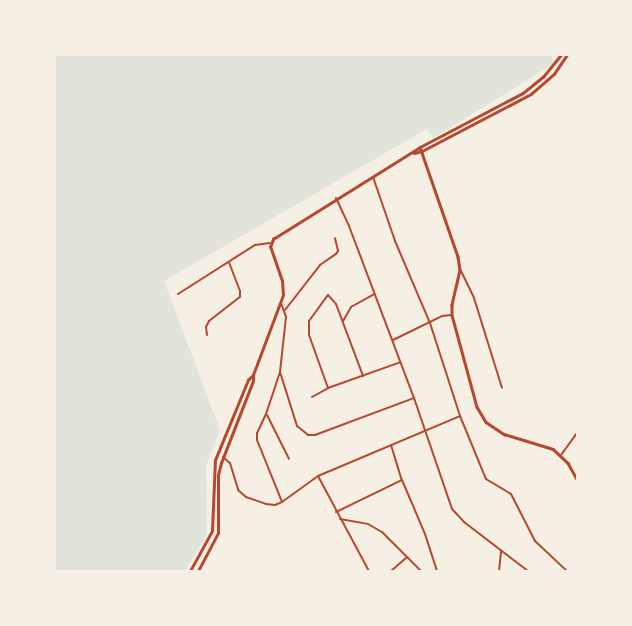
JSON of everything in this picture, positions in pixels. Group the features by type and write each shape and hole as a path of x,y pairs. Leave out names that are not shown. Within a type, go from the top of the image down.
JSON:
{"main road":[{"path":"198,571 218,533 218,475 223,457 281,303 282,281 270,252 270,243 276,235 336,198 420,148 523,92 543,77 561,55"},
{"path":"414,153 422,152 525,97 548,81 567,55"},
{"path":"523,92 525,97"},
{"path":"420,148 454,242 460,270 452,305 452,315 477,406 486,422 504,434 546,445 561,455 577,479"},
{"path":"190,571 212,531 216,460 248,380 253,375"}],"street":[{"path":"373,177 394,240 430,323 460,416 486,479 512,494 535,540 567,571"},
{"path":"336,198 349,226 401,362 452,509 464,522 528,571"},
{"path":"285,310 320,265 336,254 338,251 335,238"},
{"path":"178,294 255,245 270,243"},
{"path":"207,335 206,327 209,321 240,297 240,291 228,263"},
{"path":"460,270 474,298 502,388"},
{"path":"343,322 351,307 374,294"},
{"path":"328,388 309,335 309,322 328,295 333,297 363,376"},
{"path":"281,303 286,317 280,372 266,414 257,433 257,440 282,502"},
{"path":"392,340 442,316 452,315"},
{"path":"312,397 328,388 401,362"},
{"path":"280,372 297,426 308,435 315,435 414,398"},
{"path":"266,414 289,459"},
{"path":"223,457 230,463 238,490 246,497 266,504 282,502 318,476 460,416"},
{"path":"561,455 577,433"},
{"path":"391,445 402,480 425,534 436,571"},
{"path":"318,476 369,571"},
{"path":"336,512 402,480"},
{"path":"340,519 368,524 382,532 421,571"},
{"path":"499,571 501,550"},
{"path":"391,571 408,557"}],"shaded area":[{"path":"55,55 550,55 555,63 433,138 427,129 164,281 220,430 206,466 207,535 185,571 55,571"}]}
